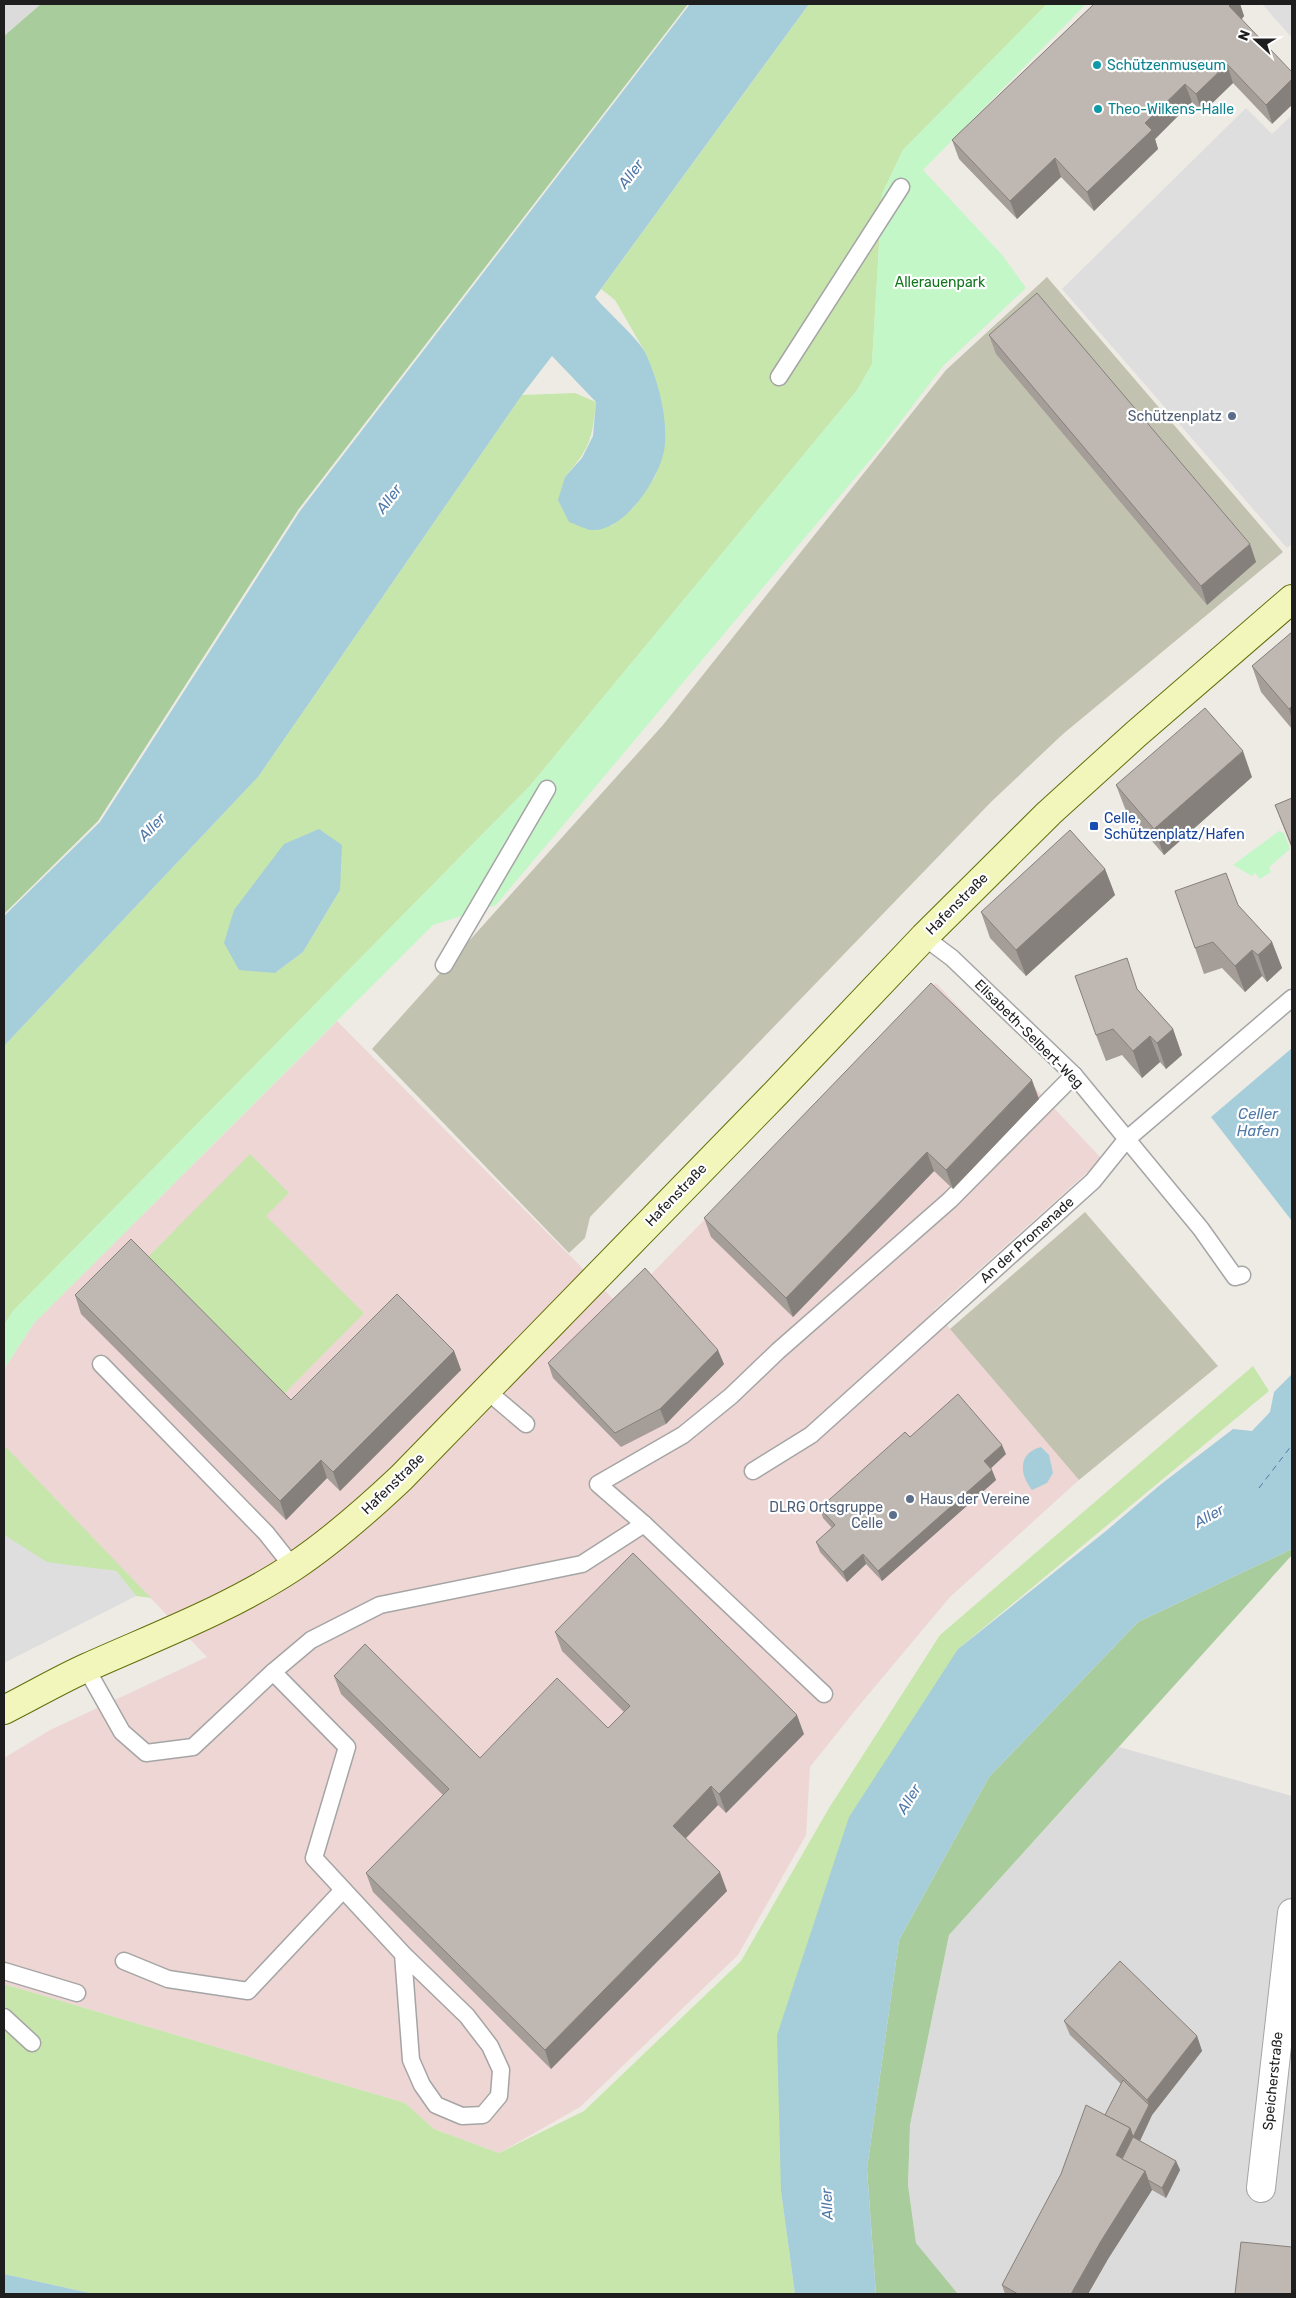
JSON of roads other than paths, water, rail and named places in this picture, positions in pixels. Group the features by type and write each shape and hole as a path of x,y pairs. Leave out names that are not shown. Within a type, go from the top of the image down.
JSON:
{"street":[{"name":"Hafenstraße","path":"4,1710 86,1668 176,1629 256,1589 293,1567 351,1524 401,1478 776,1093 924,937 1049,813 1136,734 1292,599"},
{"name":"Speicherstraße","path":"1261,2188 1292,1913"}],"lane":[{"path":"779,377 901,187"},
{"path":"444,965 547,789"},
{"name":"Elisabeth-Selbert-Weg","path":"924,937 952,958 1074,1075 1126,1140 1201,1228 1235,1277 1242,1275"},
{"name":"An der Promenade","path":"753,1471 811,1435 1094,1180 1126,1140 1292,998"},
{"path":"824,1694 644,1524 598,1484 683,1435 731,1396 950,1200 1074,1075"},
{"path":"101,1364 266,1533 293,1567"},
{"path":"486,1390 526,1424"},
{"path":"86,1668 122,1732 146,1753 193,1747 311,1640 380,1604 582,1564 644,1524"},
{"path":"274,1672 347,1747 314,1858 403,1954 467,2016 490,2046 501,2070 499,2096 483,2115 462,2116 436,2105 422,2085 411,2060 403,1954"},
{"path":"124,1961 168,1979 248,1991 343,1890"},
{"path":"4,1972 77,1993"},
{"path":"4,2017 32,2043"}],"water":[{"name":"Aller","path":"690,4 809,4 595,297 643,348 658,386 665,421 665,443 658,470 650,485 629,512 617,522 604,528 591,530 569,522 558,500 565,477 582,458 593,436 596,402 552,356 522,395 258,777 4,1046 4,916 100,822 300,511"},
{"path":"319,829 342,845 340,890 303,952 275,973 239,970 224,943 234,910 284,844"},
{"name":"Celler Hafen","path":"1292,1048 1292,1221 1211,1117"},
{"name":"Aller","path":"1292,1374 1292,1549 1138,1622 989,1777 899,1940 867,2169 876,2294 795,2294 781,2191 777,2035 849,1817 958,1649 1106,1531 1160,1485 1233,1429 1252,1431 1270,1412 1274,1392"},
{"path":"1041,1447 1049,1455 1053,1473 1047,1483 1032,1490 1025,1477 1023,1465 1028,1454"},
{"path":"4,2274 94,2294 4,2294"}],"place":[{"name":"Schützenmuseum","path":"1097,65"},
{"name":"Theo-Wilkens-Halle","path":"1098,109"},
{"name":"Schützenplatz","path":"1232,416"},
{"name":"Celle, Schützenplatz/Hafen","path":"1094,826"},
{"name":"Haus der Vereine","path":"910,1499"},
{"name":"DLRG Ortsgruppe Celle","path":"893,1515"}],"park label":[{"name":"Allerauenpark","path":"940,282"}]}
